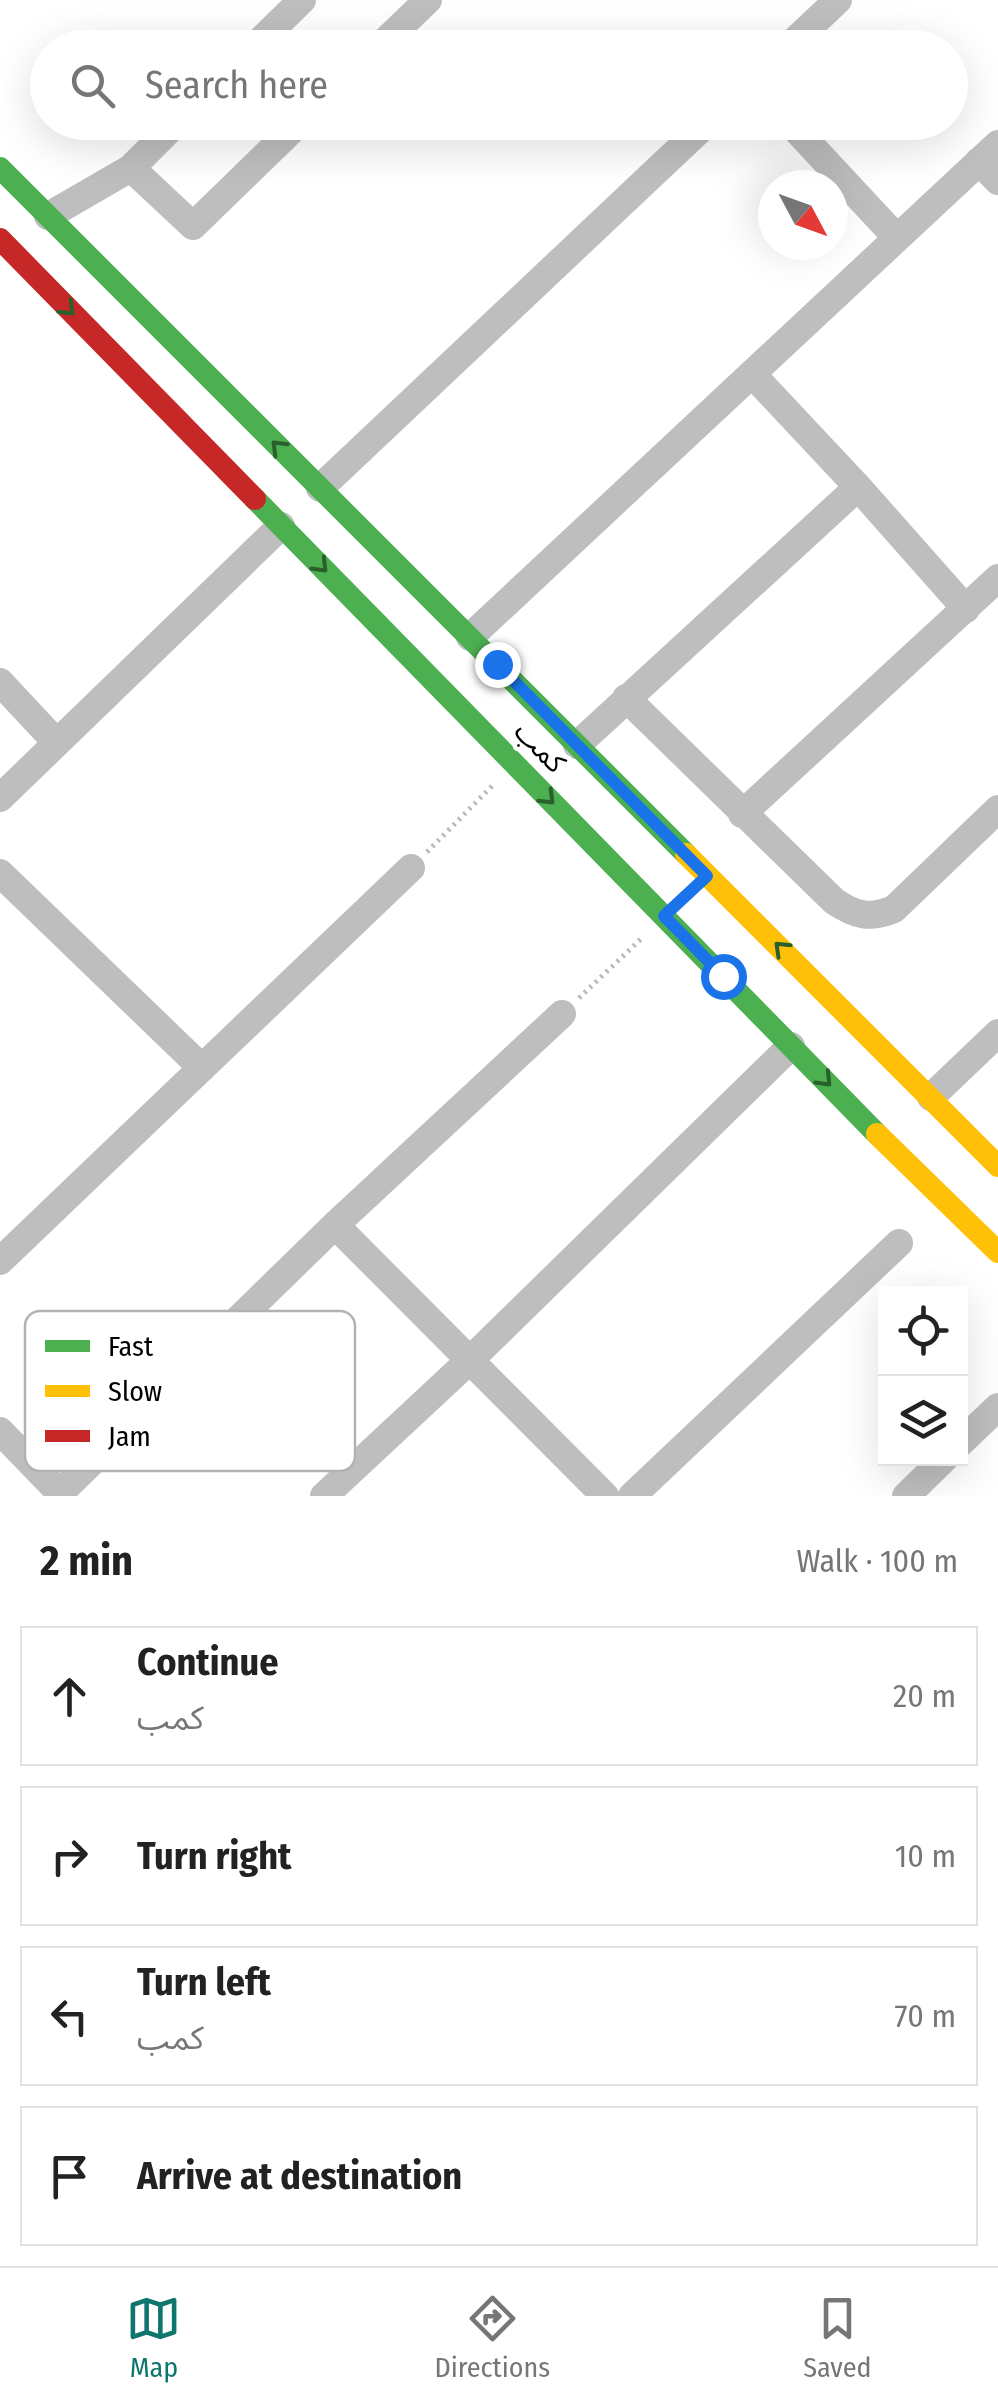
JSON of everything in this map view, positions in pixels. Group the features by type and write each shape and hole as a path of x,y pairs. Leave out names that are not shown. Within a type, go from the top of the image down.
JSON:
{"street":[{"path":"272,30 302,0"},
{"path":"397,30 428,0"},
{"path":"806,30 838,0"},
{"path":"24,235 131,168 159,140"},
{"path":"131,168 193,226 281,140"},
{"path":"320,488 689,140"},
{"path":"805,140 898,238"},
{"path":"470,638 898,238 992,162"},
{"name":"کمب","path":"0,168 24,235 281,526 514,764 686,896 931,1097 998,1166"},
{"name":"کمب","path":"24,235 320,488 577,745 791,1046 998,1252"},
{"path":"752,374 966,609"},
{"path":"577,745 858,487"},
{"path":"0,798 281,526"},
{"path":"742,814 998,578"},
{"path":"0,682 56,742"},
{"path":"626,698 742,814 834,901 854,914 876,916 894,909 998,809"},
{"path":"0,1261 411,868"},
{"path":"0,872 202,1068"},
{"path":"247,1311 562,1014"},
{"path":"931,1097 998,1033"},
{"path":"355,1467 791,1046"},
{"path":"334,1225 605,1496"},
{"path":"632,1496 899,1243"},
{"path":"968,1435 998,1407"},
{"path":"0,1432 25,1457"},
{"path":"906,1496 936,1466"},
{"path":"39,1471 62,1494 85,1471"},
{"path":"324,1496 351,1471"}],"path":[{"path":"411,868 514,764"},
{"path":"562,1014 686,896"}],"traffic: fast":[{"path":"0,168 686,854"},
{"path":"255,499 877,1134"}],"traffic: slow":[{"path":"686,854 998,1166"},
{"path":"877,1134 998,1252"}],"traffic: jam":[{"path":"0,239 255,499"}],"route":[{"path":"497,664 707,876 664,916 723,976"}]}
